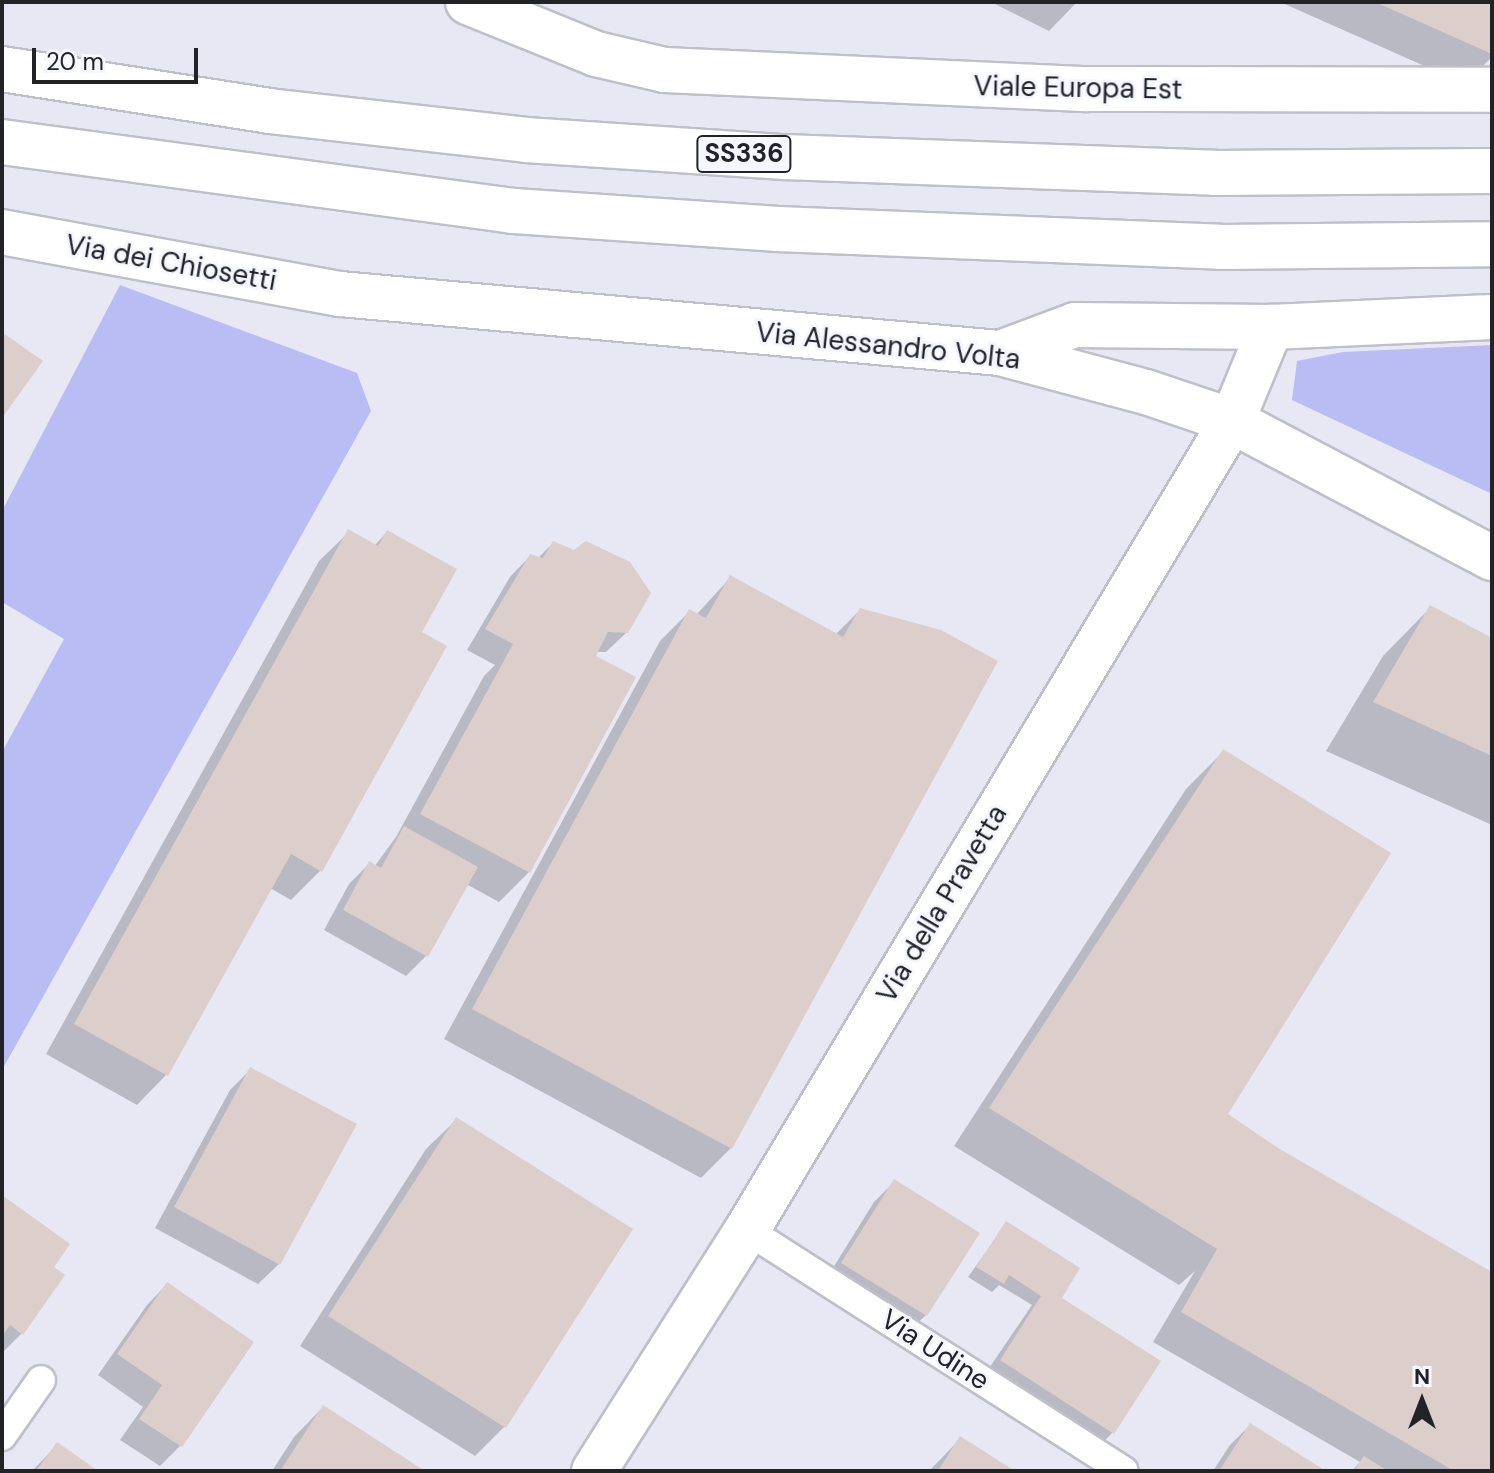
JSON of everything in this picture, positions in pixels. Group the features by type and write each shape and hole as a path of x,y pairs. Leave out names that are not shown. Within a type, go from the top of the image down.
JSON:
{"main road":[{"name":"Viale Europa Est","path":"468,2 596,54 665,70 1088,89 1492,90"},
{"name":"SS336","path":"2,69 269,111 526,140 784,157 1215,173 1492,171"},
{"path":"2,142 514,211 762,228 1221,247 1492,244"},
{"name":"Via dei Chiosetti","path":"2,232 340,294"},
{"name":"Via Alessandro Volta","path":"340,294 1000,353 1146,392 1232,421 1492,558"},
{"path":"1000,353 1075,325 1271,327 1492,317"},
{"name":"Via della Pravetta","path":"594,1471 747,1230 1232,421 1271,327"}],"lane":[{"name":"Via Udine","path":"747,1230 1124,1471"},
{"path":"2,1436 41,1380"}],"shaded area":[{"path":"120,285 357,373 371,411 2,1070 2,752 64,639 2,602 2,511"},
{"path":"1492,345 1492,494 1292,400 1297,361 1343,352"}],"building":[{"path":"1375,2 1492,2 1492,54"},
{"path":"2,332 43,361 2,418"},
{"path":"348,529 378,546 387,530 457,569 422,632 447,646 322,872 291,854 168,1076 74,1024"},
{"path":"553,541 574,550 586,541 630,562 651,593 628,633 608,632 596,656 636,677 530,873 420,814 513,644 485,629 530,554 543,558"},
{"path":"730,575 843,637 860,608 941,630 998,661 732,1149 472,1009 689,609 706,618"},
{"path":"1430,605 1492,638 1492,756 1373,702"},
{"path":"1223,749 1391,853 1228,1114 1278,1148 1492,1272 1492,1471 1454,1471 1181,1312 1217,1249 989,1108"},
{"path":"404,826 478,867 428,957 343,910 369,861 381,868"},
{"path":"250,1067 357,1124 280,1265 174,1207"},
{"path":"456,1117 633,1229 506,1428 328,1316"},
{"path":"894,1179 980,1233 927,1316 841,1263"},
{"path":"2,1195 70,1244 54,1267 65,1275 23,1335 10,1325 2,1336"},
{"path":"1006,1221 1080,1268 1062,1298 1161,1361 1114,1434 1000,1360 1041,1296 1009,1275 1004,1284 976,1267"},
{"path":"167,1282 254,1342 182,1447 139,1419 162,1385 117,1354"},
{"path":"323,1405 425,1471 280,1471"},
{"path":"1250,1423 1326,1471 1219,1471"},
{"path":"960,1436 1015,1471 938,1471"},
{"path":"57,1442 98,1471 36,1471"},
{"path":"1364,1456 1388,1471 1354,1471"}]}
